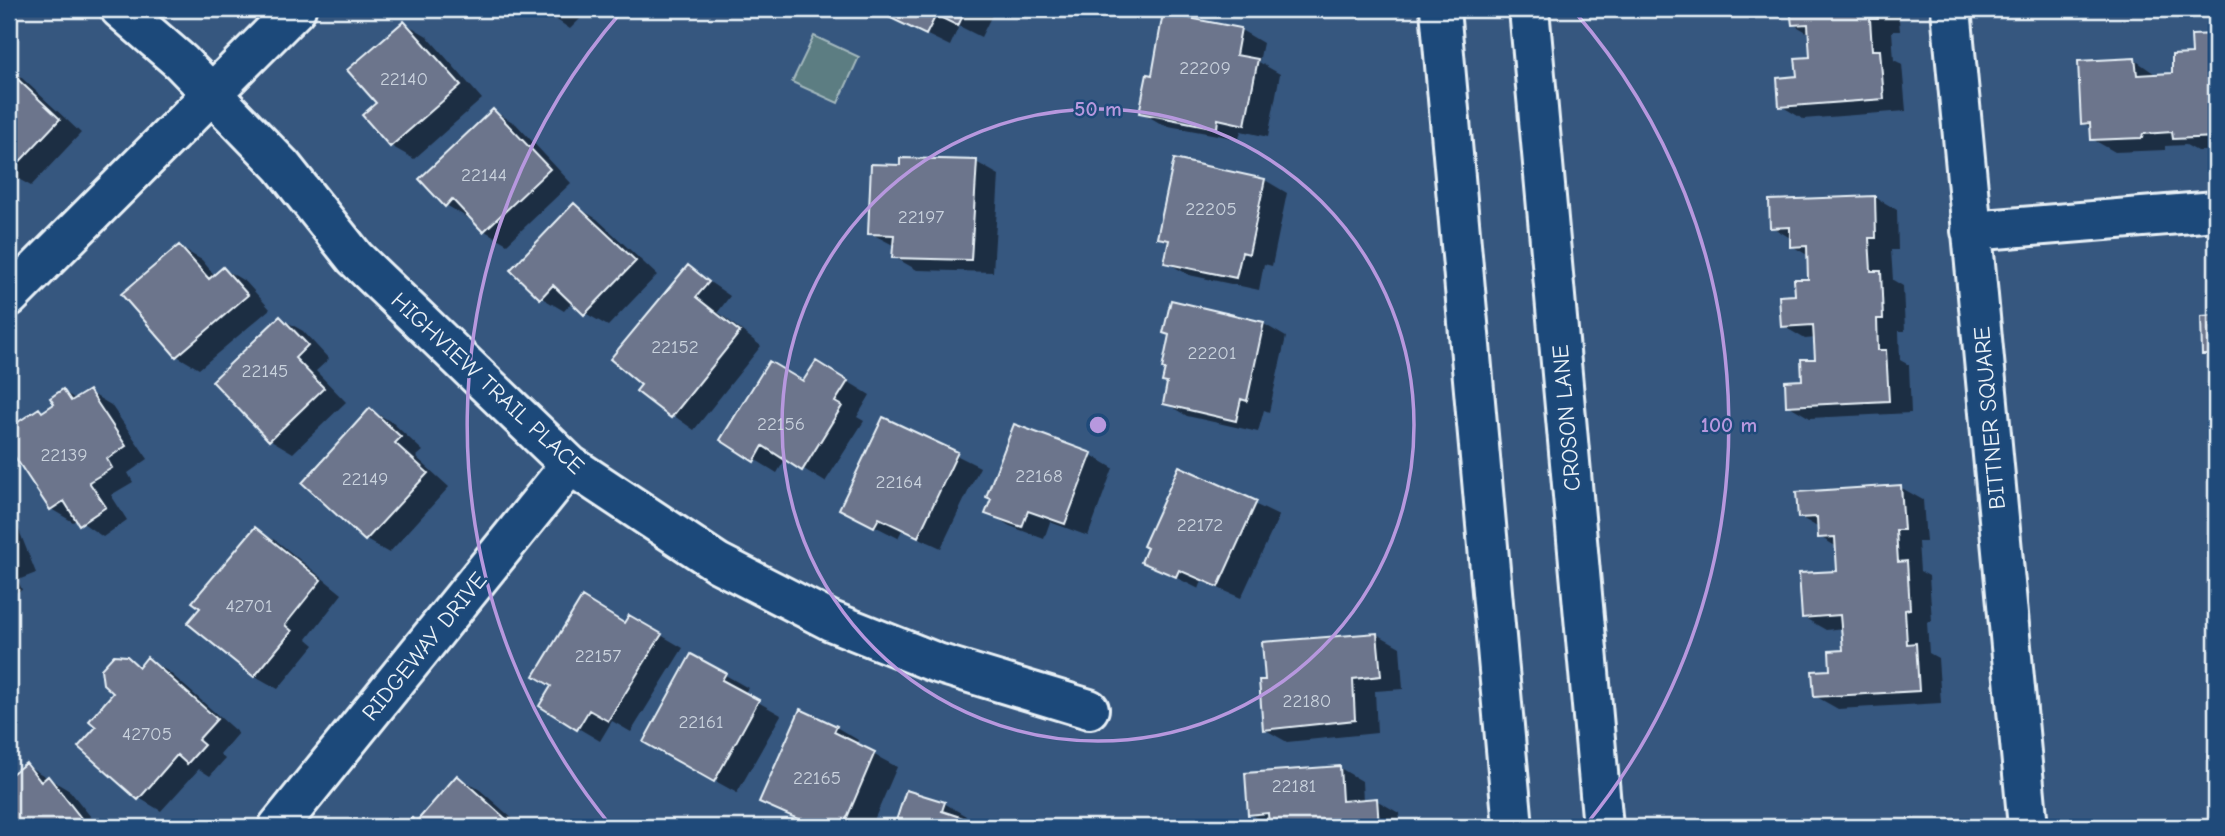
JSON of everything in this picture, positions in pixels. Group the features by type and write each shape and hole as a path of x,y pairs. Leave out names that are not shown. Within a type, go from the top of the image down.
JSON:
{"street":[{"name":"HIGHVIEW TRAIL PLACE","path":"120,9 212,93 282,166 355,258 570,465 718,563 831,621 937,663 1089,709"},
{"path":"9,297 296,9"},
{"path":"1440,9 1513,827"},
{"name":"CROSON LANE","path":"1529,9 1603,827"},
{"name":"BITTNER SQUARE","path":"1951,9 2028,827"},
{"path":"1971,231 2216,211"},
{"name":"RIDGEWAY DRIVE","path":"278,827 570,465"}],"green space":[{"path":"814,36 859,57 838,103 792,82"}],"building":[{"path":"872,9 966,9 958,26 936,15 926,35"},
{"path":"1790,9 1877,9 1878,19 1870,19 1872,50 1880,50 1884,99 1779,107 1777,78 1797,76 1795,58 1810,57 1808,24 1792,25"},
{"path":"1163,13 1241,28 1236,55 1258,59 1245,125 1218,119 1217,128 1139,113 1147,74 1152,75"},
{"path":"404,21 461,85 390,147 362,115 376,103 347,70"},
{"path":"2216,34 2216,137 2173,139 2172,132 2143,134 2142,138 2091,140 2090,123 2081,124 2078,61 2135,58 2137,75 2172,73 2172,55 2192,54 2191,35"},
{"path":"9,71 60,119 9,173"},
{"path":"493,109 550,169 483,232 452,199 445,207 419,179"},
{"path":"900,158 977,160 971,260 892,258 894,235 868,234 871,164 900,165"},
{"path":"1174,159 1265,179 1249,254 1242,252 1236,278 1164,263 1169,240 1157,238"},
{"path":"1875,196 1876,238 1869,238 1871,271 1881,271 1883,319 1877,319 1878,350 1886,350 1889,401 1786,406 1785,381 1802,380 1801,359 1815,359 1813,325 1781,327 1779,296 1795,295 1794,279 1808,279 1807,246 1790,247 1790,227 1770,228 1769,200"},
{"path":"574,203 636,261 584,315 553,285 540,299 510,270"},
{"path":"179,245 209,279 223,267 248,295 176,357 121,294"},
{"path":"688,265 709,282 696,297 740,332 671,418 636,391 641,385 610,359"},
{"path":"1171,300 1264,322 1247,401 1241,399 1236,421 1163,404 1167,383 1162,382 1165,369 1162,369 1169,335 1163,333"},
{"path":"2216,315 2216,355 2202,355 2201,316"},
{"path":"280,316 308,345 295,358 324,388 269,441 212,381"},
{"path":"769,361 803,381 816,361 848,381 835,402 842,406 802,471 763,446 754,462 720,440"},
{"path":"63,389 71,401 89,390 126,446 107,459 112,468 89,482 106,507 79,525 64,501 50,510 9,448 9,428 39,408 42,412 54,404 50,398"},
{"path":"370,408 401,437 395,443 428,473 365,541 302,483"},
{"path":"883,417 958,452 918,537 879,518 874,527 839,509"},
{"path":"1014,424 1092,453 1065,524 1028,511 1022,527 985,514 991,499 986,497"},
{"path":"1179,466 1257,501 1218,587 1179,570 1176,577 1141,562 1147,548 1143,546"},
{"path":"1901,485 1904,530 1896,530 1898,562 1907,561 1910,609 1905,610 1907,644 1916,643 1919,691 1814,697 1812,671 1830,670 1829,651 1843,650 1840,615 1802,618 1799,573 1837,571 1835,537 1818,538 1817,517 1798,518 1796,492"},
{"path":"255,527 321,580 285,625 292,631 254,677 187,623 200,608 192,602"},
{"path":"582,597 624,623 629,615 662,634 608,721 589,710 577,730 539,706 551,686 534,676"},
{"path":"1377,633 1381,676 1353,679 1355,720 1263,730 1259,680 1265,680 1262,642"},
{"path":"691,654 726,673 722,680 759,700 714,782 643,742"},
{"path":"114,655 127,656 139,667 147,657 217,719 198,740 204,745 187,764 177,755 138,800 78,747 96,727 89,721 113,693 103,684 101,669"},
{"path":"800,709 837,726 834,732 875,752 843,827 816,827 759,802"},
{"path":"26,763 41,782 48,776 88,827 9,827 9,776"},
{"path":"1340,766 1342,801 1377,798 1379,827 1269,827 1268,813 1248,815 1245,773"},
{"path":"457,775 515,827 403,827 412,818 416,822"},
{"path":"906,790 945,802 942,811 981,824 980,827 894,827"}]}
